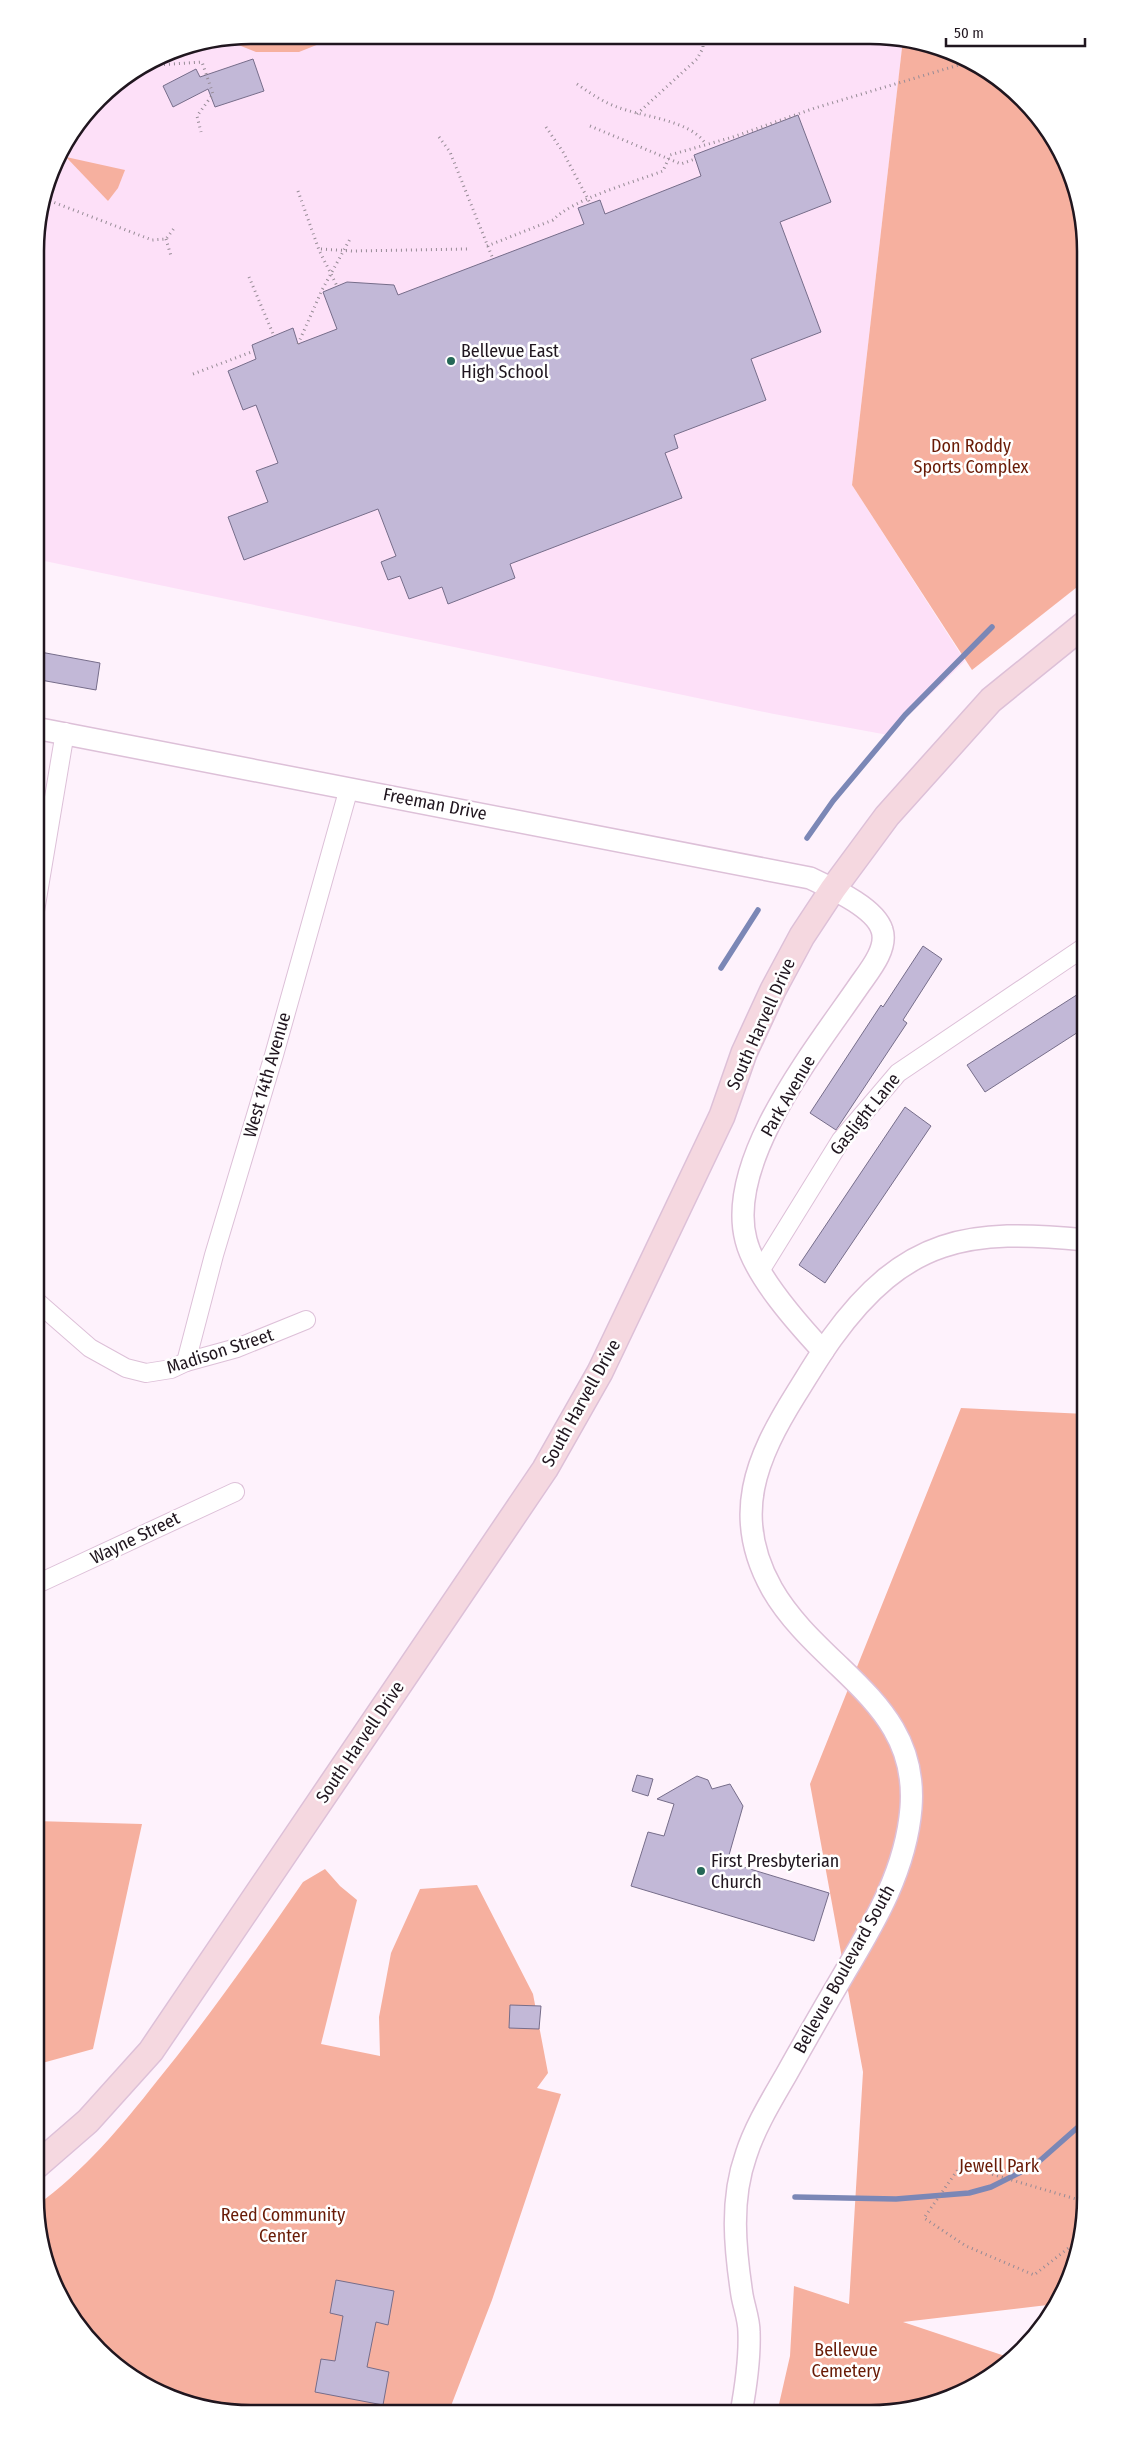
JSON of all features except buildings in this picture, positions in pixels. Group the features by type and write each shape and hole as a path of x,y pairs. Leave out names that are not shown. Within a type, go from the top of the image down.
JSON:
{"main road":[{"name":"South Harvell Drive","path":"44,2159 88,2121 151,2051 545,1469 600,1372 722,1116 744,1053 773,990 802,936 833,889 887,816 991,700 1077,630"}],"street":[{"name":"Freeman Drive","path":"44,729 810,878 833,889"},
{"path":"44,857 65,732"},
{"name":"West 14th Avenue","path":"186,1362 214,1255 274,1055 350,788"},
{"name":"Park Avenue","path":"822,1351 801,1328 760,1271 746,1240 743,1220 744,1197 750,1174 780,1103 877,957 884,937 877,920 866,909 833,889"},
{"name":"Gaslight Lane","path":"760,1271 841,1140 898,1072 1077,952"},
{"name":"Bellevue Boulevard South","path":"742,2405 746,2384 749,2328 740,2276 735,2209 746,2156 770,2101 889,1893 904,1849 911,1805 909,1773 904,1750 883,1710 818,1646 790,1614 772,1589 763,1568 754,1537 752,1491 760,1459 773,1430 822,1351 862,1299 881,1281 912,1260 939,1247 969,1239 999,1235 1042,1235 1077,1239"},
{"name":"Madison Street","path":"44,1308 90,1348 126,1368 146,1372 171,1369 186,1362 237,1348 306,1320"},
{"name":"Wayne Street","path":"44,1581 235,1492"}],"path":[{"path":"637,114 697,60 703,44"},
{"path":"159,65 202,62 213,94 197,116 201,132"},
{"path":"488,246 553,220 560,212 663,171 670,155 705,143 733,137 815,108 961,64"},
{"path":"577,84 607,103 637,114 684,127 698,134 705,143"},
{"path":"590,126 681,164 695,159"},
{"path":"546,127 564,152 589,202"},
{"path":"439,137 450,152 492,259"},
{"path":"298,191 319,250 337,286"},
{"path":"50,201 152,240 170,237 176,227"},
{"path":"166,239 171,256"},
{"path":"298,344 350,239"},
{"path":"321,249 343,251 468,249"},
{"path":"249,277 274,336"},
{"path":"193,374 254,352"},
{"path":"1071,2246 1034,2275 966,2246 924,2218 961,2165 1077,2199"}],"shaded area":[{"name":"Bellevue East High School","path":"237,44 884,44 902,47 852,485 965,661 888,735 774,714 44,561 44,237 48,210 59,171 71,147 95,114 125,86 147,71 171,59 210,48"}],"green space":[{"path":"236,44 319,44 299,52 256,52"},
{"name":"Don Roddy Sports Complex","path":"902,47 950,59 974,71 996,86 1017,104 1035,125 1050,147 1062,171 1073,210 1077,237 1077,587 972,670 852,485"},
{"path":"66,157 125,170 118,188 108,201"},
{"path":"961,1408 1077,1414 1077,2212 1073,2239 1062,2278 1048,2305 903,2322 1005,2356 974,2378 950,2390 911,2401 884,2405 779,2405 790,2356 794,2286 849,2304 863,2072 810,1784"},
{"path":"44,1821 142,1824 93,2049 44,2063"},
{"name":"Reed Community Center","path":"325,1869 340,1886 357,1900 321,2044 380,2056 379,2017 391,1953 420,1889 477,1885 533,1994 548,2073 537,2088 561,2094 492,2300 451,2405 237,2405 210,2401 171,2390 147,2378 125,2363 95,2335 71,2302 59,2278 51,2252 44,2212 44,2200 86,2163 116,2132 214,2008 303,1882"}],"waterway":[{"path":"807,838 833,801 905,715 992,627"},
{"path":"721,968 758,910"},
{"path":"795,2197 896,2199 969,2193 991,2187 1035,2165 1077,2128"}],"place":[{"name":"Bellevue East High School","path":"451,361"},
{"name":"First Presbyterian Church","path":"701,1871"}],"park label":[{"name":"Jewell Park","path":"999,2166"},
{"name":"Bellevue Cemetery","path":"846,2360"}]}
